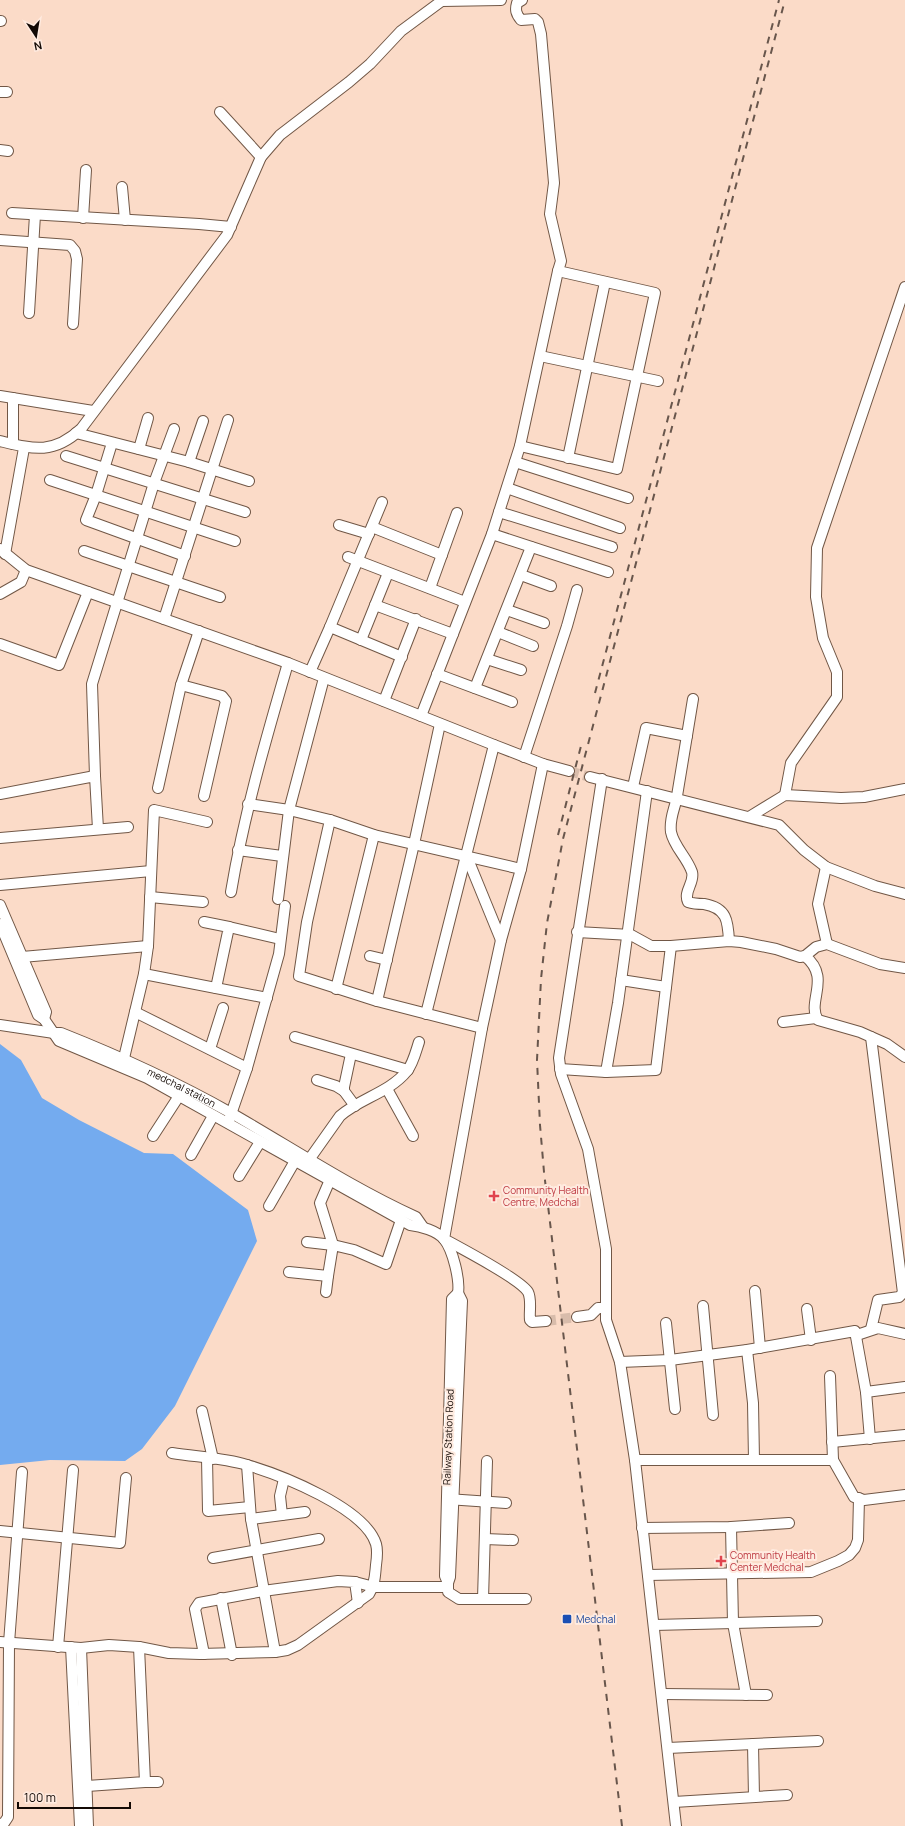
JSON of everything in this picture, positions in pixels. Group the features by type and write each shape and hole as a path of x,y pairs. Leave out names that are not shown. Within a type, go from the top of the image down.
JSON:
{"street":[{"path":"0,441 32,449 53,445 76,433 219,247 231,228 261,157 280,135 349,82 370,64 401,31 442,0 501,0"},
{"path":"421,716 492,534 520,446 561,261 550,214 554,183 540,34 538,22 535,18 521,20 518,16 515,10 517,3 522,0"},
{"path":"220,112 261,157"},
{"path":"83,218 86,170"},
{"path":"122,187 125,220"},
{"path":"12,213 199,224 231,228"},
{"path":"29,313 35,215"},
{"path":"0,240 70,245 77,255 73,324"},
{"path":"520,446 617,469 655,293 558,271"},
{"path":"568,458 605,282"},
{"path":"785,795 791,763 837,697 837,672 823,638 816,597 817,548 905,287"},
{"path":"540,356 658,381"},
{"path":"0,396 93,411"},
{"path":"13,398 13,444"},
{"path":"139,449 148,418"},
{"path":"164,619 228,420"},
{"path":"189,462 203,421"},
{"path":"98,829 94,776 92,684 163,455 174,429"},
{"path":"76,433 189,462 249,481"},
{"path":"112,442 105,468 86,520 185,556"},
{"path":"24,448 2,551 26,570 288,663 524,757 569,771"},
{"path":"66,456 245,512"},
{"path":"515,462 628,498"},
{"path":"50,480 235,541"},
{"path":"507,488 620,528"},
{"path":"310,672 330,627 353,559 370,530 382,502"},
{"path":"499,512 612,547"},
{"path":"430,588 457,513"},
{"path":"339,525 370,530 442,555"},
{"path":"492,534 608,572"},
{"path":"475,688 531,547"},
{"path":"84,551 220,597"},
{"path":"353,559 465,602"},
{"path":"0,594 21,582 26,570"},
{"path":"361,640 388,572"},
{"path":"521,575 551,586"},
{"path":"524,757 567,626 577,590"},
{"path":"0,644 59,665 88,592"},
{"path":"375,605 453,634"},
{"path":"507,610 544,623"},
{"path":"384,701 416,619"},
{"path":"330,627 402,657"},
{"path":"158,788 181,685 198,631"},
{"path":"498,632 533,646"},
{"path":"487,659 521,670"},
{"path":"231,892 248,804 288,663"},
{"path":"437,674 512,702"},
{"path":"228,1124 230,1113 247,1068 268,998 279,954 282,856 289,810 324,678"},
{"path":"181,685 222,696 226,701 204,796"},
{"path":"693,699 676,799 669,821 673,839 692,872 692,881 687,898 688,902 713,907 725,915 728,921 729,941"},
{"path":"377,1001 414,844 440,724"},
{"path":"633,787 646,728 687,736"},
{"path":"426,1014 494,745"},
{"path":"444,1239 482,1028 501,940 521,869 543,764"},
{"path":"0,794 94,776"},
{"path":"590,777 779,825 804,850 826,867 875,886 905,894"},
{"path":"602,779 577,932 559,1058 560,1069 589,1157 606,1249 606,1320 620,1362 635,1460 676,1826"},
{"path":"749,817 785,795 841,798 864,797 905,789"},
{"path":"606,1072 621,980 647,791"},
{"path":"248,804 289,810 330,820 374,835 521,869"},
{"path":"124,1058 144,974 148,946 154,810 207,822"},
{"path":"330,820 307,922 299,976 377,1001 482,1028"},
{"path":"0,838 128,827"},
{"path":"336,989 374,835"},
{"path":"238,850 282,856"},
{"path":"467,856 501,940"},
{"path":"826,867 818,904 827,944"},
{"path":"0,885 151,871"},
{"path":"150,897 203,902"},
{"path":"0,905 46,1012 44,1019"},
{"path":"204,922 280,939"},
{"path":"0,924 38,1015 44,1019 59,1041 147,1078 295,1161 307,1163 330,1180 410,1225 423,1227 486,1262 523,1287 529,1296 530,1318 532,1322 546,1321"},
{"path":"216,988 228,927"},
{"path":"577,932 631,935 651,946 671,946 729,941 776,949 792,956 805,956 816,947 827,944 880,964 905,968"},
{"path":"22,957 148,946"},
{"path":"560,1069 606,1072 656,1070 671,946"},
{"path":"370,956 387,960"},
{"path":"805,956 816,968 818,979 816,1018"},
{"path":"144,974 268,998"},
{"path":"621,980 666,987"},
{"path":"210,1049 223,1008"},
{"path":"135,1012 247,1068"},
{"path":"783,1022 816,1018 820,1021 850,1028 887,1044 905,1058"},
{"name":"medchal station","path":"0,1025 54,1034 61,1033 124,1058 230,1113 307,1163 416,1217 423,1227"},
{"path":"295,1037 408,1070"},
{"path":"871,1037 903,1293 899,1297 878,1300 872,1318 871,1329"},
{"path":"307,1163 340,1116 387,1089 408,1070 419,1042"},
{"path":"344,1091 352,1054"},
{"path":"317,1080 336,1086 344,1091 355,1106"},
{"path":"387,1089 413,1136"},
{"path":"153,1136 179,1096"},
{"path":"191,1155 213,1116"},
{"path":"239,1176 260,1142"},
{"path":"270,1206 295,1161"},
{"path":"326,1292 333,1245 320,1203 330,1180"},
{"path":"307,1242 333,1245 354,1250 386,1264 401,1220"},
{"name":"Railway Station Road","path":"444,1239 452,1256 460,1282 458,1293 452,1299 452,1449 445,1576 448,1585"},
{"path":"288,1272 328,1276"},
{"path":"755,1291 760,1348"},
{"path":"703,1306 713,1415"},
{"path":"577,1317 591,1315 598,1308 605,1308"},
{"path":"807,1308 811,1340"},
{"path":"591,1315 594,1318 606,1320"},
{"path":"666,1323 675,1409"},
{"path":"857,1335 871,1329 884,1329 905,1334"},
{"path":"620,1362 670,1360 707,1356 811,1340 855,1331 857,1335 866,1392 870,1439"},
{"path":"747,1350 753,1403 754,1460"},
{"path":"830,1376 833,1460 854,1496 864,1500 905,1495"},
{"path":"866,1392 905,1387"},
{"path":"202,1411 210,1459 208,1511 250,1507"},
{"path":"832,1442 905,1435"},
{"path":"4,1642 58,1647 109,1645 139,1647 169,1653 232,1655 275,1652 287,1650 298,1645 358,1603 369,1594 374,1587 377,1553 376,1544 371,1534 342,1506 312,1491 247,1465 172,1453"},
{"path":"483,1600 487,1460"},
{"path":"635,1460 833,1460"},
{"path":"247,1465 251,1519 275,1652"},
{"path":"58,1647 73,1470"},
{"path":"0,1824 4,1823 8,1817 4,1642 17,1533 22,1472"},
{"path":"0,1531 120,1543 126,1478"},
{"path":"282,1515 280,1496 284,1479"},
{"path":"648,1575 811,1572 849,1555 855,1548 858,1540 859,1498"},
{"path":"450,1499 506,1503"},
{"path":"251,1519 305,1512"},
{"path":"642,1528 731,1527 789,1524"},
{"path":"731,1527 733,1623 746,1695"},
{"path":"213,1558 319,1539"},
{"path":"485,1539 513,1540"},
{"path":"204,1654 194,1609 199,1602 221,1598 338,1581 355,1582 374,1587 448,1585 448,1592 459,1599 526,1599"},
{"path":"355,1582 358,1603"},
{"path":"221,1598 232,1655"},
{"path":"654,1625 817,1621"},
{"path":"76,1647 87,1786 88,1826"},
{"path":"76,1647 80,1826"},
{"path":"139,1647 145,1782"},
{"path":"662,1694 767,1695"},
{"path":"668,1748 818,1740"},
{"path":"753,1744 754,1797"},
{"path":"87,1786 158,1782"},
{"path":"674,1802 787,1795"}],"water":[{"path":"0,1044 21,1060 42,1098 79,1120 144,1153 173,1154 248,1210 257,1241 175,1406 142,1449 125,1461 50,1460 0,1465"}],"tunnel":[{"path":"569,771 590,777"},
{"path":"546,1321 577,1317"}],"railway":[{"path":"595,693 779,0"},
{"path":"622,1826 544,1172 537,1060 541,979 547,923 563,839 785,0"},
{"path":"558,835 582,742"}],"place":[{"name":"Community Health Centre, Medchal","path":"494,1196"},
{"name":"Community Health Center Medchal","path":"721,1561"},
{"name":"Medchal","path":"567,1619"}]}
